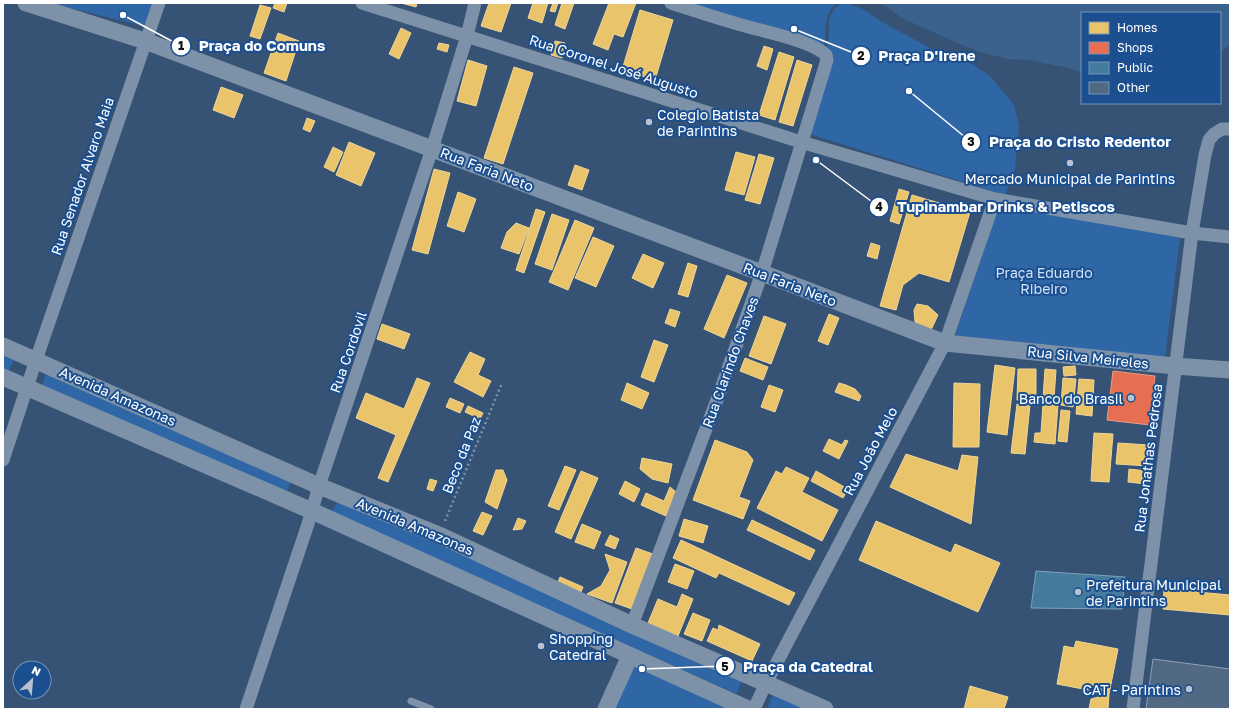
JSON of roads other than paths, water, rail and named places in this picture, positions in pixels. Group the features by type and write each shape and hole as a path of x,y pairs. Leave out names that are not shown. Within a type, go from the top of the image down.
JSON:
{"street":[{"name":"Rua Faria Neto","path":"26,3 145,41 945,343"},
{"name":"Rua Senador Alvaro Maia","path":"3,460 158,3"},
{"name":"Rua Coronel José Augusto","path":"362,3 801,142 995,199 1192,233 1230,237"},
{"name":"Rua Cordovil","path":"246,709 432,149 467,36 475,3"},
{"name":"Rua Clarindo Chaves","path":"632,625 718,397 762,273 827,57 821,50 800,42 671,3"},
{"name":"Rua Jonathas Pedrosa","path":"1133,709 1192,233 1205,155 1209,140 1214,134 1222,129 1230,128"},
{"name":"Rua João Melo","path":"754,709 766,683 945,343 995,199"},
{"name":"Rua Silva Meireles","path":"945,343 1175,366 1230,370"},
{"name":"Avenida Amazonas","path":"3,346 319,486 439,535 632,625 825,709"},
{"name":"Avenida Amazonas","path":"3,377 312,511 748,709"},
{"path":"606,709 630,656"}],"lane":[{"path":"411,701 431,709"}],"place":[{"name":"Praça do Comuns","path":"123,15"},
{"name":"Praça D'Irene","path":"794,29"},
{"name":"Praça do Cristo Redentor","path":"909,91"},
{"name":"Colegio Batista de Parintins","path":"649,122"},
{"name":"Tupinambar Drinks & Petiscos","path":"816,160"},
{"name":"Mercado Municipal de Parintins","path":"1070,163"},
{"name":"Banco do Brasil","path":"1131,398"},
{"name":"Prefeitura Municipal de Parintins","path":"1078,592"},
{"name":"Shopping Catedral","path":"541,646"},
{"name":"Praça da Catedral","path":"642,669"},
{"name":"CAT - Parintins","path":"1189,689"}],"park label":[{"name":"Praça Eduardo Ribeiro","path":"1044,280"}]}
